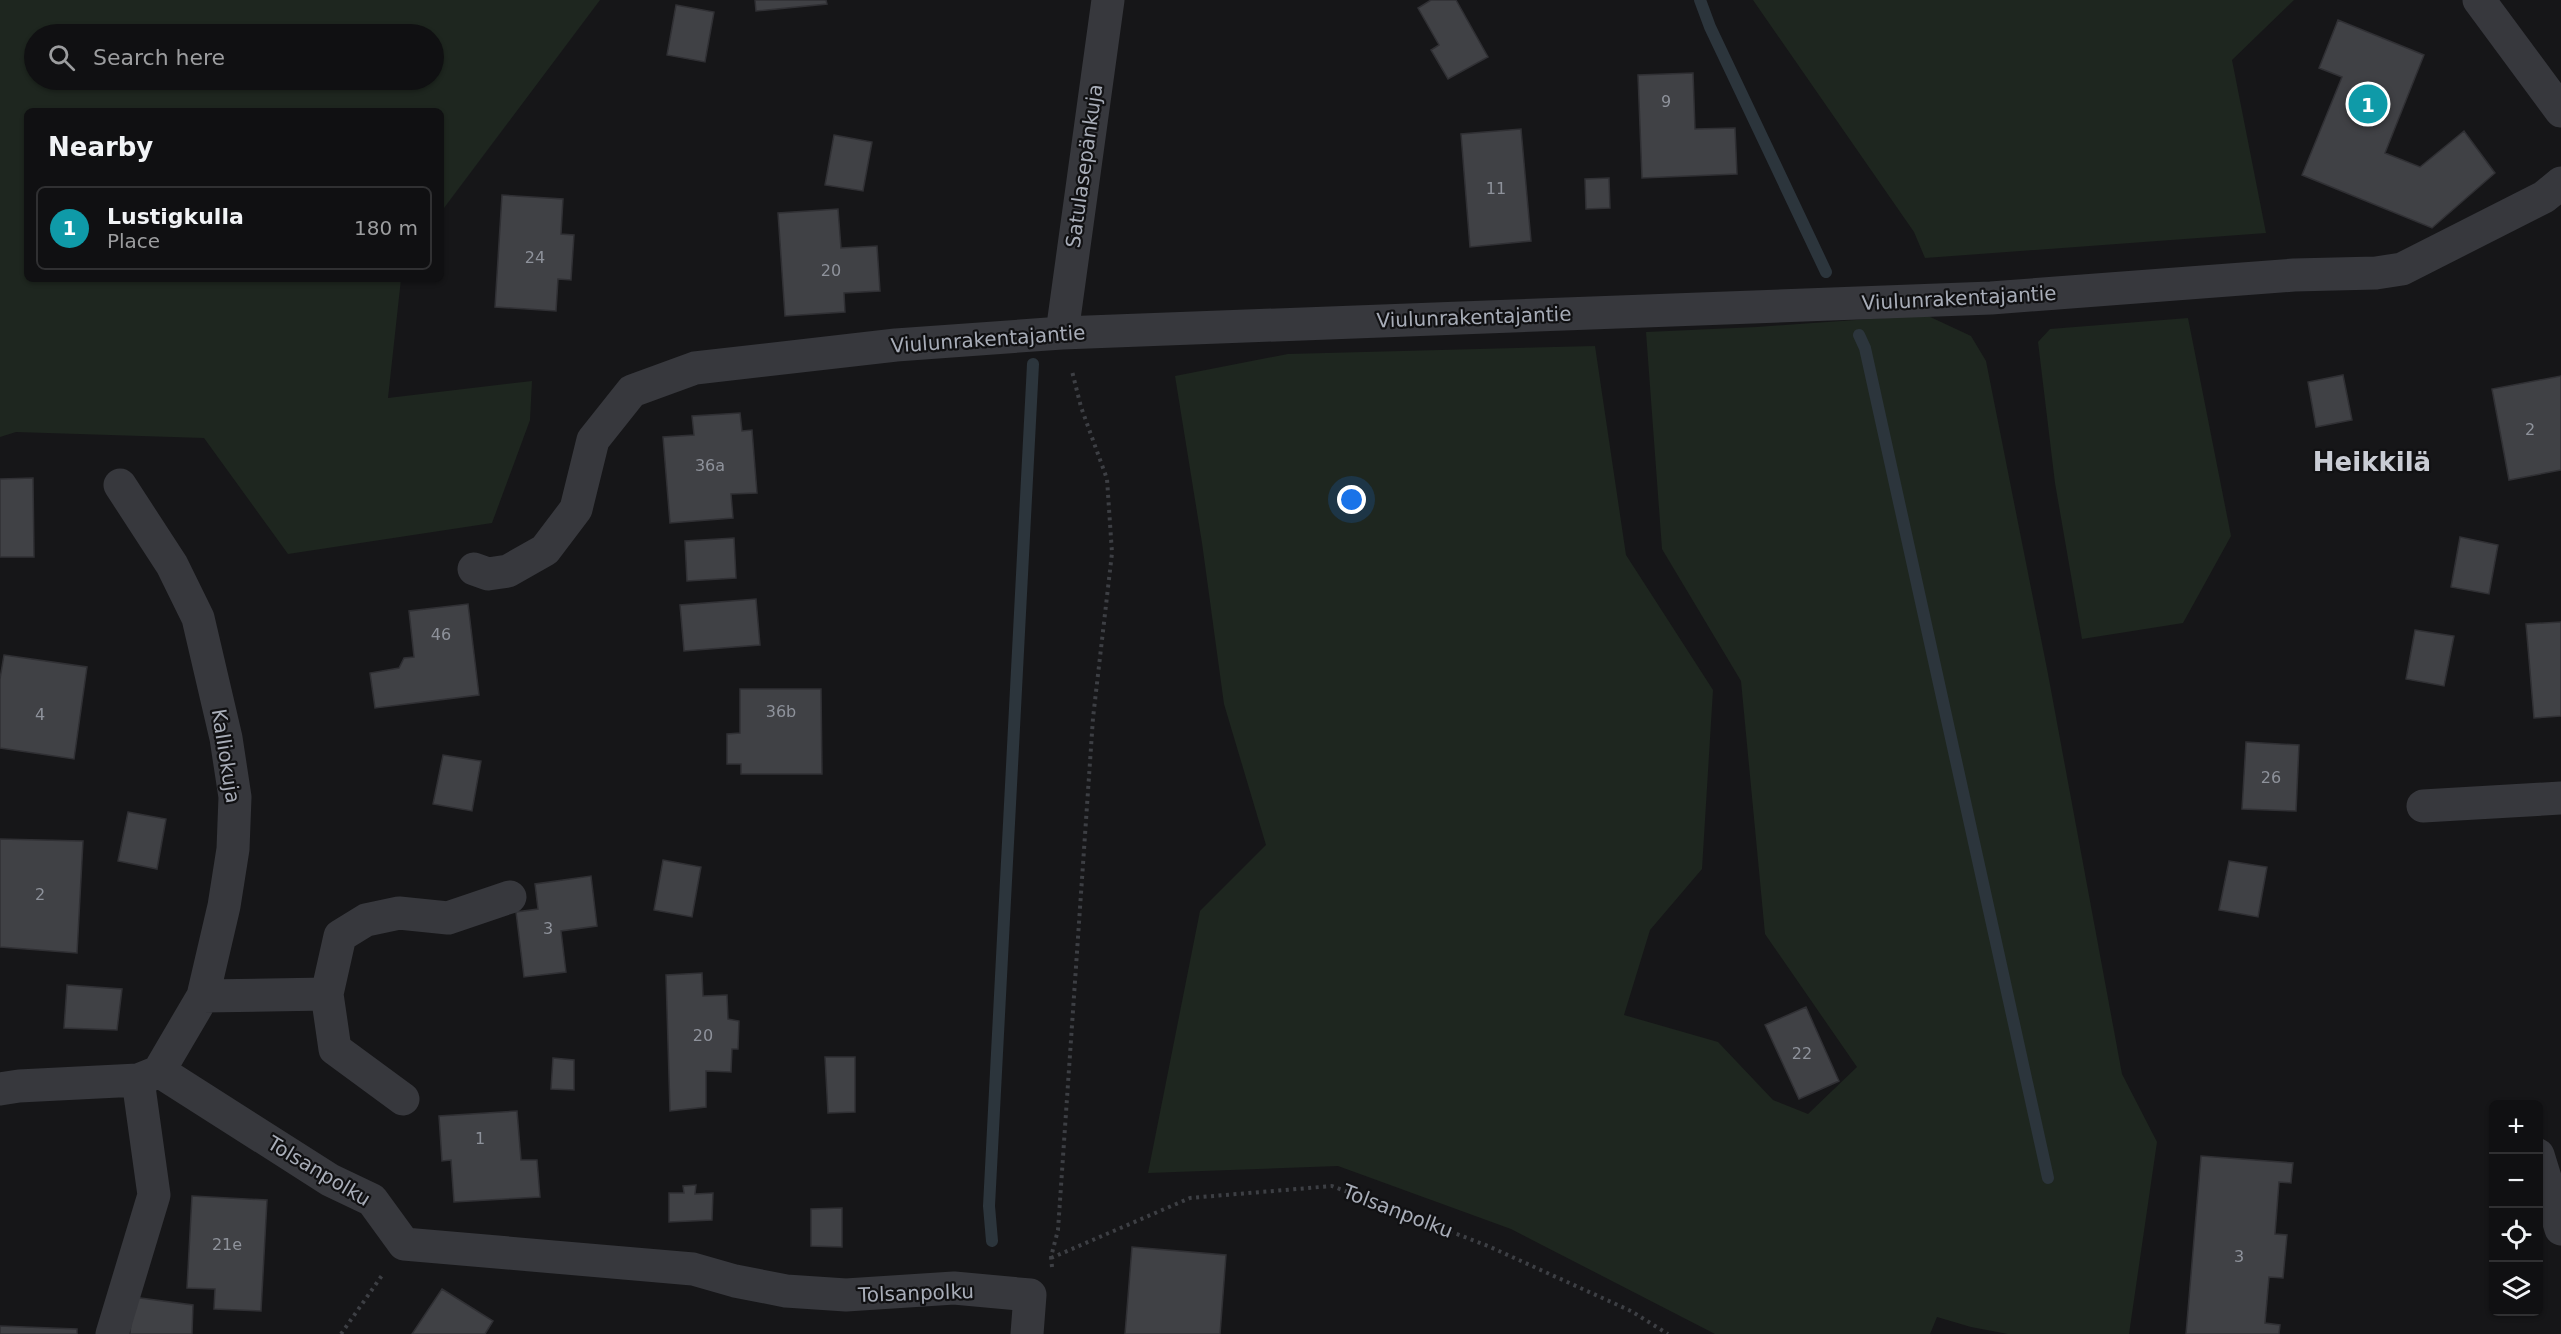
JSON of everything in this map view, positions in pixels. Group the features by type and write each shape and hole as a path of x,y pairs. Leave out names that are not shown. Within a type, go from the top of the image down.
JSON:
{"street":[{"name":"Satulasepänkuja","path":"1062,333 1108,0"},
{"path":"2479,0 2561,111"},
{"name":"Viulunrakentajantie","path":"474,569 488,574 508,571 545,550 576,509 594,440 632,391 695,368 896,345 1062,333 1991,298 2294,275 2376,273 2402,269 2544,197 2561,183"},
{"name":"Kalliokuja","path":"120,485 172,565 198,618 226,738 235,797 233,849 224,906 203,996 148,1076"},
{"path":"2423,806 2561,798"},
{"path":"403,1099 335,1049 327,994 340,936 366,920 399,913 448,918 510,897"},
{"path":"203,996 327,994"},
{"path":"0,1089 148,1076 154,1195 112,1334"},
{"name":"Tolsanpolku","path":"148,1076 330,1180 372,1200 404,1244 693,1269 735,1281 786,1291 846,1295 954,1288 1030,1295"},
{"path":"2543,1171 2561,1229"},
{"path":"1027,1334 1030,1295"}],"path":[{"path":"1030,1295 1051,1257 1058,1230 1093,718 1112,553 1107,479 1081,408 1062,333"},
{"name":"Tolsanpolku","path":"1051,1257 1190,1198 1332,1186 1488,1246 1631,1311 1668,1334"},
{"path":"341,1334 404,1244"}],"shaded area":[{"path":"0,0 600,0 444,208 444,108 24,108 24,282 401,282 388,398 532,381 530,420 492,523 288,554 204,438 16,432 0,437"},
{"path":"1753,0 2294,0 2232,60 2266,233 1925,258 1914,232"},
{"path":"1926,315 1971,336 1986,361 2048,674 2122,1074 2157,1142 2129,1334 2008,1334 1971,1327 1937,1317 1930,1334 1715,1334 1511,1229 1338,1166 1148,1173 1200,911 1266,845 1224,704 1202,543 1175,376 1288,354 1595,346 1626,555 1713,690 1702,869 1650,930 1624,1015 1718,1042 1773,1100 1808,1114 1857,1067 1765,934 1741,681 1662,549 1646,332"},
{"path":"2188,318 2231,536 2183,623 2082,639 2055,483 2038,342 2050,329"}],"building":[{"path":"755,0 826,0 827,4 756,11"},
{"path":"1431,0 1456,0 1488,57 1448,79 1431,50 1439,45 1418,8"},
{"path":"676,5 714,12 705,62 667,55"},
{"path":"2338,20 2424,55 2385,153 2420,167 2464,131 2495,173 2432,228 2302,175 2342,77 2319,68"},
{"path":"1693,73 1695,129 1735,128 1737,174 1642,178 1638,75"},
{"path":"1521,129 1531,241 1470,247 1461,134"},
{"path":"834,135 872,142 863,191 825,185"},
{"path":"1609,178 1610,208 1586,209 1585,179"},
{"path":"502,195 563,199 561,234 574,235 571,280 558,279 556,311 495,307"},
{"path":"838,209 841,248 877,246 880,291 844,293 845,312 785,316 778,213"},
{"path":"2343,375 2352,420 2316,427 2308,382"},
{"path":"2561,376 2561,470 2509,480 2492,389"},
{"path":"740,413 742,431 752,430 757,493 731,494 733,518 670,523 663,437 694,435 692,416"},
{"path":"33,478 34,557 0,557 0,479"},
{"path":"2460,537 2498,545 2489,594 2451,587"},
{"path":"734,538 736,578 687,581 685,541"},
{"path":"756,599 760,645 684,651 680,605"},
{"path":"468,604 479,695 375,708 370,673 399,668 404,658 414,657 409,611"},
{"path":"2561,622 2561,716 2534,718 2526,624"},
{"path":"2415,630 2454,636 2444,686 2406,679"},
{"path":"4,655 87,667 74,759 0,748 0,679"},
{"path":"740,689 821,689 822,774 741,774 741,764 727,764 727,734 740,733"},
{"path":"2246,742 2299,745 2296,811 2242,809"},
{"path":"443,755 481,761 472,811 433,804"},
{"path":"128,812 166,819 157,869 118,861"},
{"path":"0,839 83,841 77,953 0,947"},
{"path":"663,860 701,867 692,917 654,910"},
{"path":"2229,861 2267,867 2258,917 2219,910"},
{"path":"591,876 597,926 561,931 566,972 524,977 516,912 538,909 535,884"},
{"path":"702,973 703,996 727,995 728,1019 739,1021 738,1049 732,1049 731,1072 706,1071 706,1107 670,1111 666,975"},
{"path":"67,985 122,989 117,1030 64,1028"},
{"path":"1806,1007 1839,1081 1799,1099 1765,1025"},
{"path":"825,1057 855,1057 855,1112 828,1113"},
{"path":"553,1058 574,1060 574,1090 551,1089"},
{"path":"517,1111 521,1160 537,1160 540,1197 454,1202 451,1160 442,1161 439,1116"},
{"path":"2201,1156 2293,1163 2291,1183 2279,1182 2275,1234 2287,1235 2283,1278 2269,1277 2265,1323 2280,1325 2279,1334 2186,1334"},
{"path":"696,1185 695,1194 713,1193 712,1220 669,1222 669,1193 684,1193 683,1186"},
{"path":"192,1196 267,1200 261,1311 214,1309 215,1289 187,1288"},
{"path":"842,1208 842,1247 811,1246 811,1209"},
{"path":"1132,1247 1226,1255 1220,1334 1125,1334"},
{"path":"442,1289 493,1321 485,1334 412,1334"},
{"path":"133,1297 193,1305 192,1334 130,1334"},
{"path":"0,1326 77,1329 77,1334 0,1334"}],"waterway":[{"path":"1700,0 1710,27 1826,272"},
{"path":"1859,335 1865,348 2048,1178"},
{"path":"992,1241 989,1206 1033,364"}],"place":[{"name":"Lustigkulla","path":"2368,104"}],"district":[{"name":"Heikkilä","path":"2372,462"}]}
